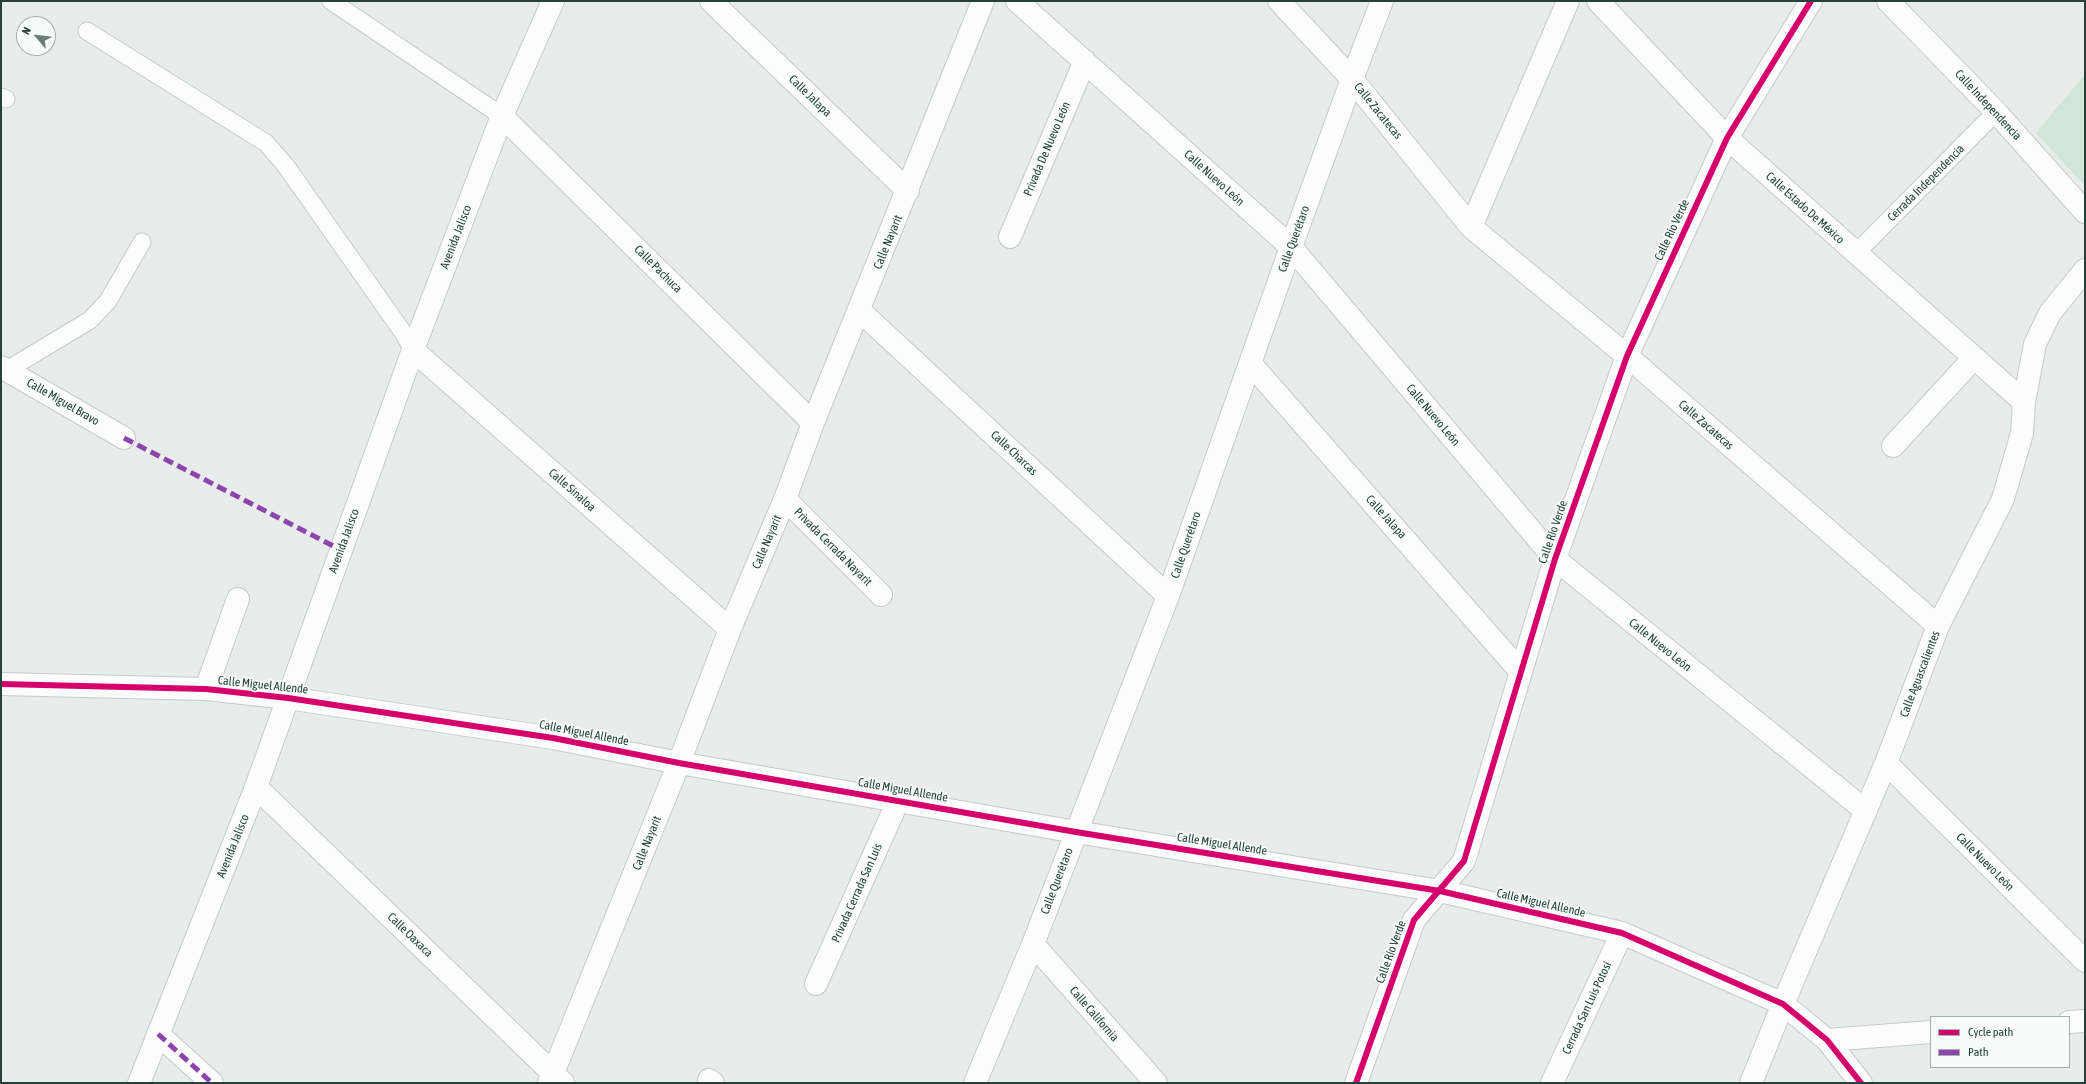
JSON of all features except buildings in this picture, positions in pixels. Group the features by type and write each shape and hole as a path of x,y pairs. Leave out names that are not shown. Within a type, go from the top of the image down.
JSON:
{"street":[{"name":"Avenida Jalisco","path":"139,1083 256,787 413,350 502,116 553,1"},
{"name":"Calle Jalapa","path":"711,1 908,191"},
{"name":"Calle Nayarit","path":"555,1080 730,629 785,499 813,423 860,311 983,1"},
{"name":"Calle Nuevo León","path":"1018,1 1291,247 1555,559 1866,811"},
{"name":"Calle Zacatecas","path":"1279,1 1352,79 1471,227 1627,356 1938,626"},
{"name":"Calle Querétaro","path":"975,1083 1033,944 1168,596 1291,247 1382,1"},
{"path":"1471,227 1568,1"},
{"name":"Calle Estado De México","path":"1598,1 1726,138 2024,402"},
{"name":"Calle Río Verde","path":"1356,1083 1414,920 1464,861 1555,559 1627,356 1726,138 1811,1"},
{"name":"Calle Independencia","path":"1888,1 1996,112 2085,212"},
{"name":"Privada De Nuevo León","path":"1010,237 1085,61"},
{"name":"Calle Pachuca","path":"502,116 813,423"},
{"name":"Calle Aguascalientes","path":"1751,1083 1783,1004 1886,763 1938,626 2002,499 2022,433 2024,402 2035,344 2050,313 2085,270"},
{"name":"Calle Charcas","path":"860,311 1168,596"},
{"name":"Calle Sinaloa","path":"413,350 730,629"},
{"path":"1893,446 1974,358"},
{"name":"Calle Jalapa","path":"1250,363 1521,672"},
{"name":"Calle Miguel Bravo","path":"4,368 124,438"},
{"name":"Privada Cerrada Nayarit","path":"785,499 881,595"},
{"path":"206,689 238,599"},
{"name":"Calle Miguel Allende","path":"2,687 206,689 288,698 553,738 679,763 1076,832 1440,891 1622,932 1783,1004 1827,1040 1861,1083"},
{"name":"Calle Nuevo León","path":"1886,763 2085,961"},
{"name":"Calle Oaxaca","path":"256,787 555,1080"},
{"name":"Privada Cerrada San Luis","path":"816,984 898,801"},
{"name":"Cerrada San Luis Potosí","path":"1552,1083 1622,932"},
{"name":"Calle California","path":"1033,944 1156,1083"},
{"path":"2070,1022 2085,1021"},
{"path":"1827,1040 1930,1032"},
{"path":"158,1034 212,1083"}],"lane":[{"path":"331,1 502,116"},
{"path":"86,31 266,143 286,166 404,334 413,350"},
{"name":"Cerrada Independencia","path":"1856,253 1996,112"},
{"path":"4,368 90,320 108,301 142,242"}],"green space":[{"path":"2085,74 2085,186 2036,133"}],"marked path":[{"path":"124,438 341,550"},
{"path":"158,1034 212,1083"}],"cycle path":[{"path":"1356,1083 1414,920 1464,861 1555,559 1627,356 1727,138 1811,1"},
{"path":"1,684 206,689 288,698 553,738 679,763 1076,832 1440,891 1622,933 1783,1004 1827,1040 1861,1083"}]}
